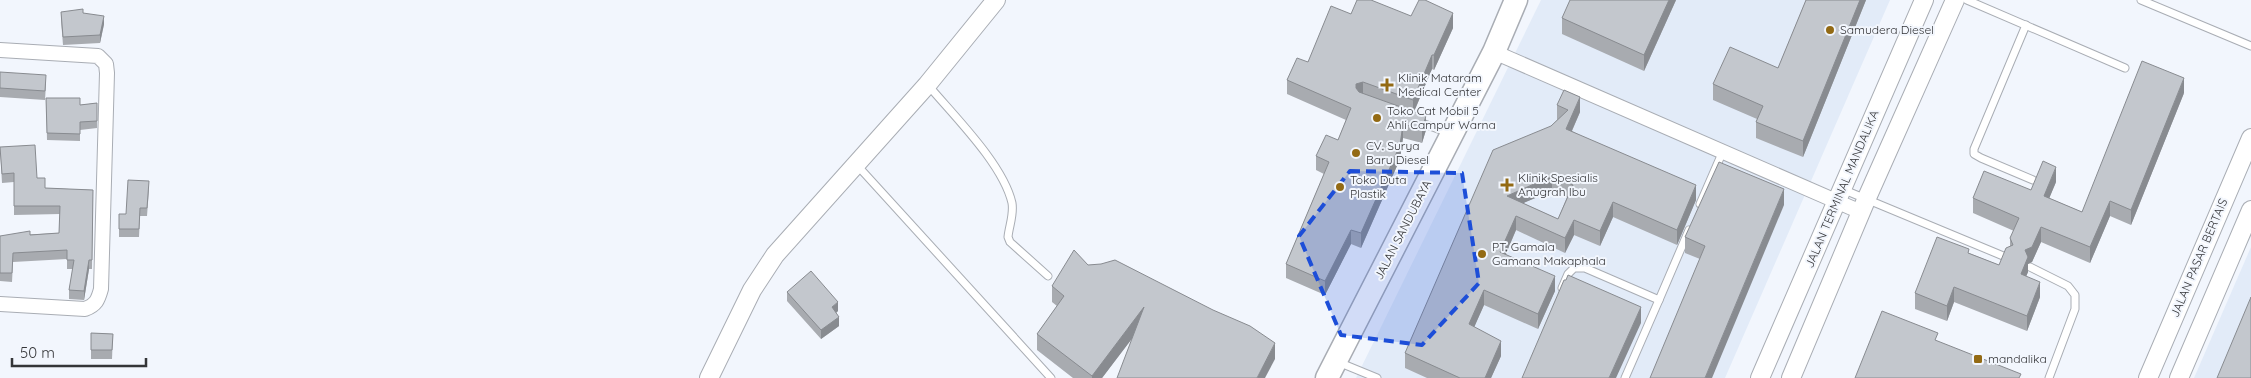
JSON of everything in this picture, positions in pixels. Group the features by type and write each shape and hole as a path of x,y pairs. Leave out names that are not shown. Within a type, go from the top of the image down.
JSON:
{"highway":[{"name":"JALAN SANDUBAYA","path":"1331,370 1494,52 1516,0"}],"street":[{"path":"710,378 752,290 775,254 927,85 996,0"},
{"name":"JALAN TERMINAL MANDALIKA","path":"1760,378 1924,0"},
{"path":"1791,378 1863,205 1955,0"},
{"path":"0,50 98,56 106,64 107,73 101,289 98,299 94,306 85,309 0,304"},
{"path":"1494,52 1723,151 1863,205"},
{"name":"JALAN PASAR BERTAIS","path":"2148,378 2251,138"},
{"path":"2179,378 2251,210"}],"lane":[{"path":"1967,0 2125,68"},
{"path":"2141,0 2251,46"},
{"path":"2026,25 1974,149 1974,154 2033,180"},
{"path":"927,85 984,152 1006,185 1012,205 1008,237 1010,242 1048,276"},
{"path":"1415,121 1452,134"},
{"path":"1696,214 1723,151"},
{"path":"856,164 1051,378"},
{"path":"1863,205 2008,258"},
{"path":"1625,378 1692,223"},
{"path":"2030,267 2068,286 2075,295 2075,309 2049,378"},
{"path":"1560,292 1568,274 1574,268 1585,268 1659,300"},
{"path":"1331,370 1377,378"}],"highlighted area":[{"path":"1350,171 1462,173 1479,283 1422,345 1341,335 1299,236"}],"shaded area":[{"path":"1541,0 1890,0 1725,378 1356,378"},
{"path":"2251,247 2251,378 2194,378"}],"building":[{"path":"1357,0 1371,0 1411,16 1419,0 1425,0 1453,13 1434,55 1432,55 1413,100 1363,82 1356,84 1359,92 1426,116 1422,129 1403,124 1400,145 1361,233 1351,230 1325,281 1286,264 1329,162 1316,156 1326,135 1338,140 1351,108 1287,80 1297,58 1308,62 1331,6 1351,14"},
{"path":"1570,0 1669,0 1644,55 1562,18"},
{"path":"1806,0 1860,0 1803,141 1756,122 1763,106 1713,84 1730,47 1778,68"},
{"path":"83,9 83,13 104,16 100,35 63,37 61,12"},
{"path":"2142,61 2184,78 2131,210 2110,201 2090,247 2041,227 2032,247 2025,250 2028,257 2021,274 2040,282 2027,316 1954,287 1947,306 1915,293 1937,237 1969,249 1968,253 1999,265 2006,248 2013,245 2010,238 2019,218 1973,198 1984,171 2031,190 2043,161 2056,167 2044,196 2082,212"},
{"path":"0,72 46,75 45,91 0,88"},
{"path":"1564,90 1580,97 1566,129 1696,185 1677,230 1613,202 1600,231 1574,220 1565,238 1516,216 1500,252 1555,276 1538,314 1484,290 1469,324 1501,341 1485,378 1460,378 1405,353 1493,150 1551,126 1568,110 1557,105","holes":["1552,176 1573,185 1558,219 1507,196"]},
{"path":"46,98 80,98 80,105 97,103 97,121 80,122 80,134 47,133"},
{"path":"35,145 37,178 45,178 45,188 93,190 92,260 89,260 84,291 69,290 74,260 67,260 67,250 13,253 12,273 0,273 0,236 30,231 30,235 59,233 60,206 14,206 14,173 2,174 0,147"},
{"path":"1719,162 1784,189 1705,378 1650,378 1705,246 1685,237"},
{"path":"128,180 149,181 147,208 140,208 139,229 119,229 119,214 126,214"},
{"path":"1074,250 1088,265 1115,260 1213,310 1250,326 1275,343 1257,378 1117,378 1144,307 1092,376 1037,334 1064,296 1052,286"},
{"path":"811,271 838,302 832,307 839,317 821,330 787,292"},
{"path":"1568,275 1641,307 1609,378 1522,378 1564,280 1566,280"},
{"path":"2251,297 2251,378 2217,378"},
{"path":"1882,311 1938,333 1935,340 2021,374 2019,378 1855,378"},
{"path":"91,333 113,334 112,350 91,350"}],"place":[{"name":"Samudera Diesel","path":"1830,30"},
{"name":"Klinik Mataram Medical Center","path":"1387,85"},
{"name":"Toko Cat Mobil 5 Ahli Campur Warna","path":"1377,118"},
{"name":"CV. Surya Baru Diesel","path":"1356,153"},
{"name":"Klinik Spesialis Anugrah Ibu","path":"1507,185"},
{"name":"Toko Duta Plastik","path":"1340,187"},
{"name":"PT. Gamala Gamana Makaphala","path":"1482,254"},
{"name":"mandalika","path":"1978,359"}]}
